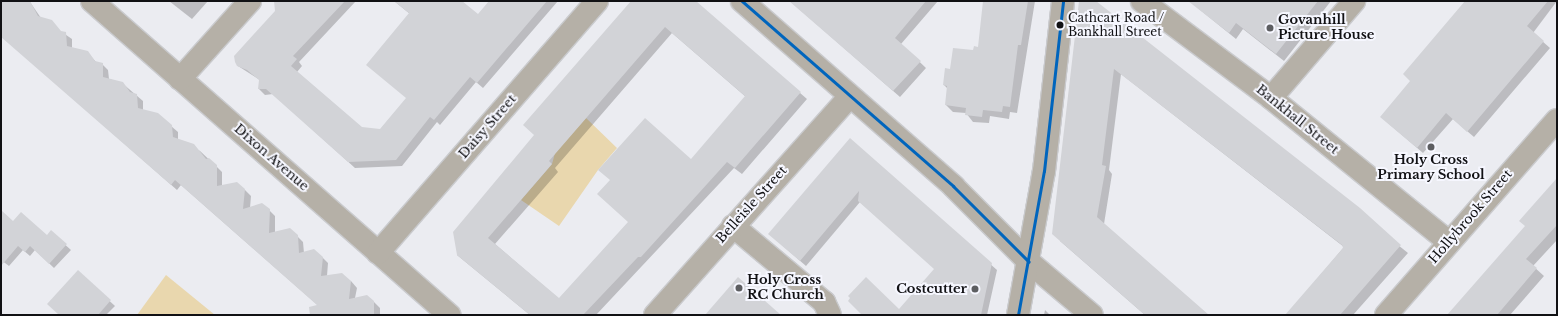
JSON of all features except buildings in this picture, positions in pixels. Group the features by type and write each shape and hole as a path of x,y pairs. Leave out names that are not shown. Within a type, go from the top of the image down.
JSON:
{"street":[{"name":"Dixon Avenue","path":"92,1 450,315"},
{"path":"180,79 250,1"},
{"name":"Daisy Street","path":"378,253 597,1"},
{"path":"742,1 953,186 1029,262 1092,315"},
{"path":"1018,315 1029,262 1044,171 1063,1"},
{"name":"Bankhall Street","path":"1142,1 1271,98 1449,242"},
{"path":"1271,98 1354,1"},
{"name":"Belleisle Street","path":"655,315 850,96"},
{"name":"Hollybrook Street","path":"1386,315 1557,120"},
{"path":"733,226 824,302 830,315"}],"shaded area":[{"path":"586,118 617,148 598,170 559,226 521,200 552,164 555,153"},
{"path":"166,275 215,315 137,315"}],"transit line":[{"path":"742,1 953,186 1029,262"},
{"path":"1018,315 1044,171 1063,1"}],"place":[{"name":"Cathcart Road / Bankhall Street","path":"1060,25"},
{"name":"Govanhill Picture House","path":"1270,28"},
{"name":"Holy Cross Primary School","path":"1431,147"},
{"name":"Holy Cross RC Church","path":"739,288"},
{"name":"Costcutter","path":"975,289"}]}
